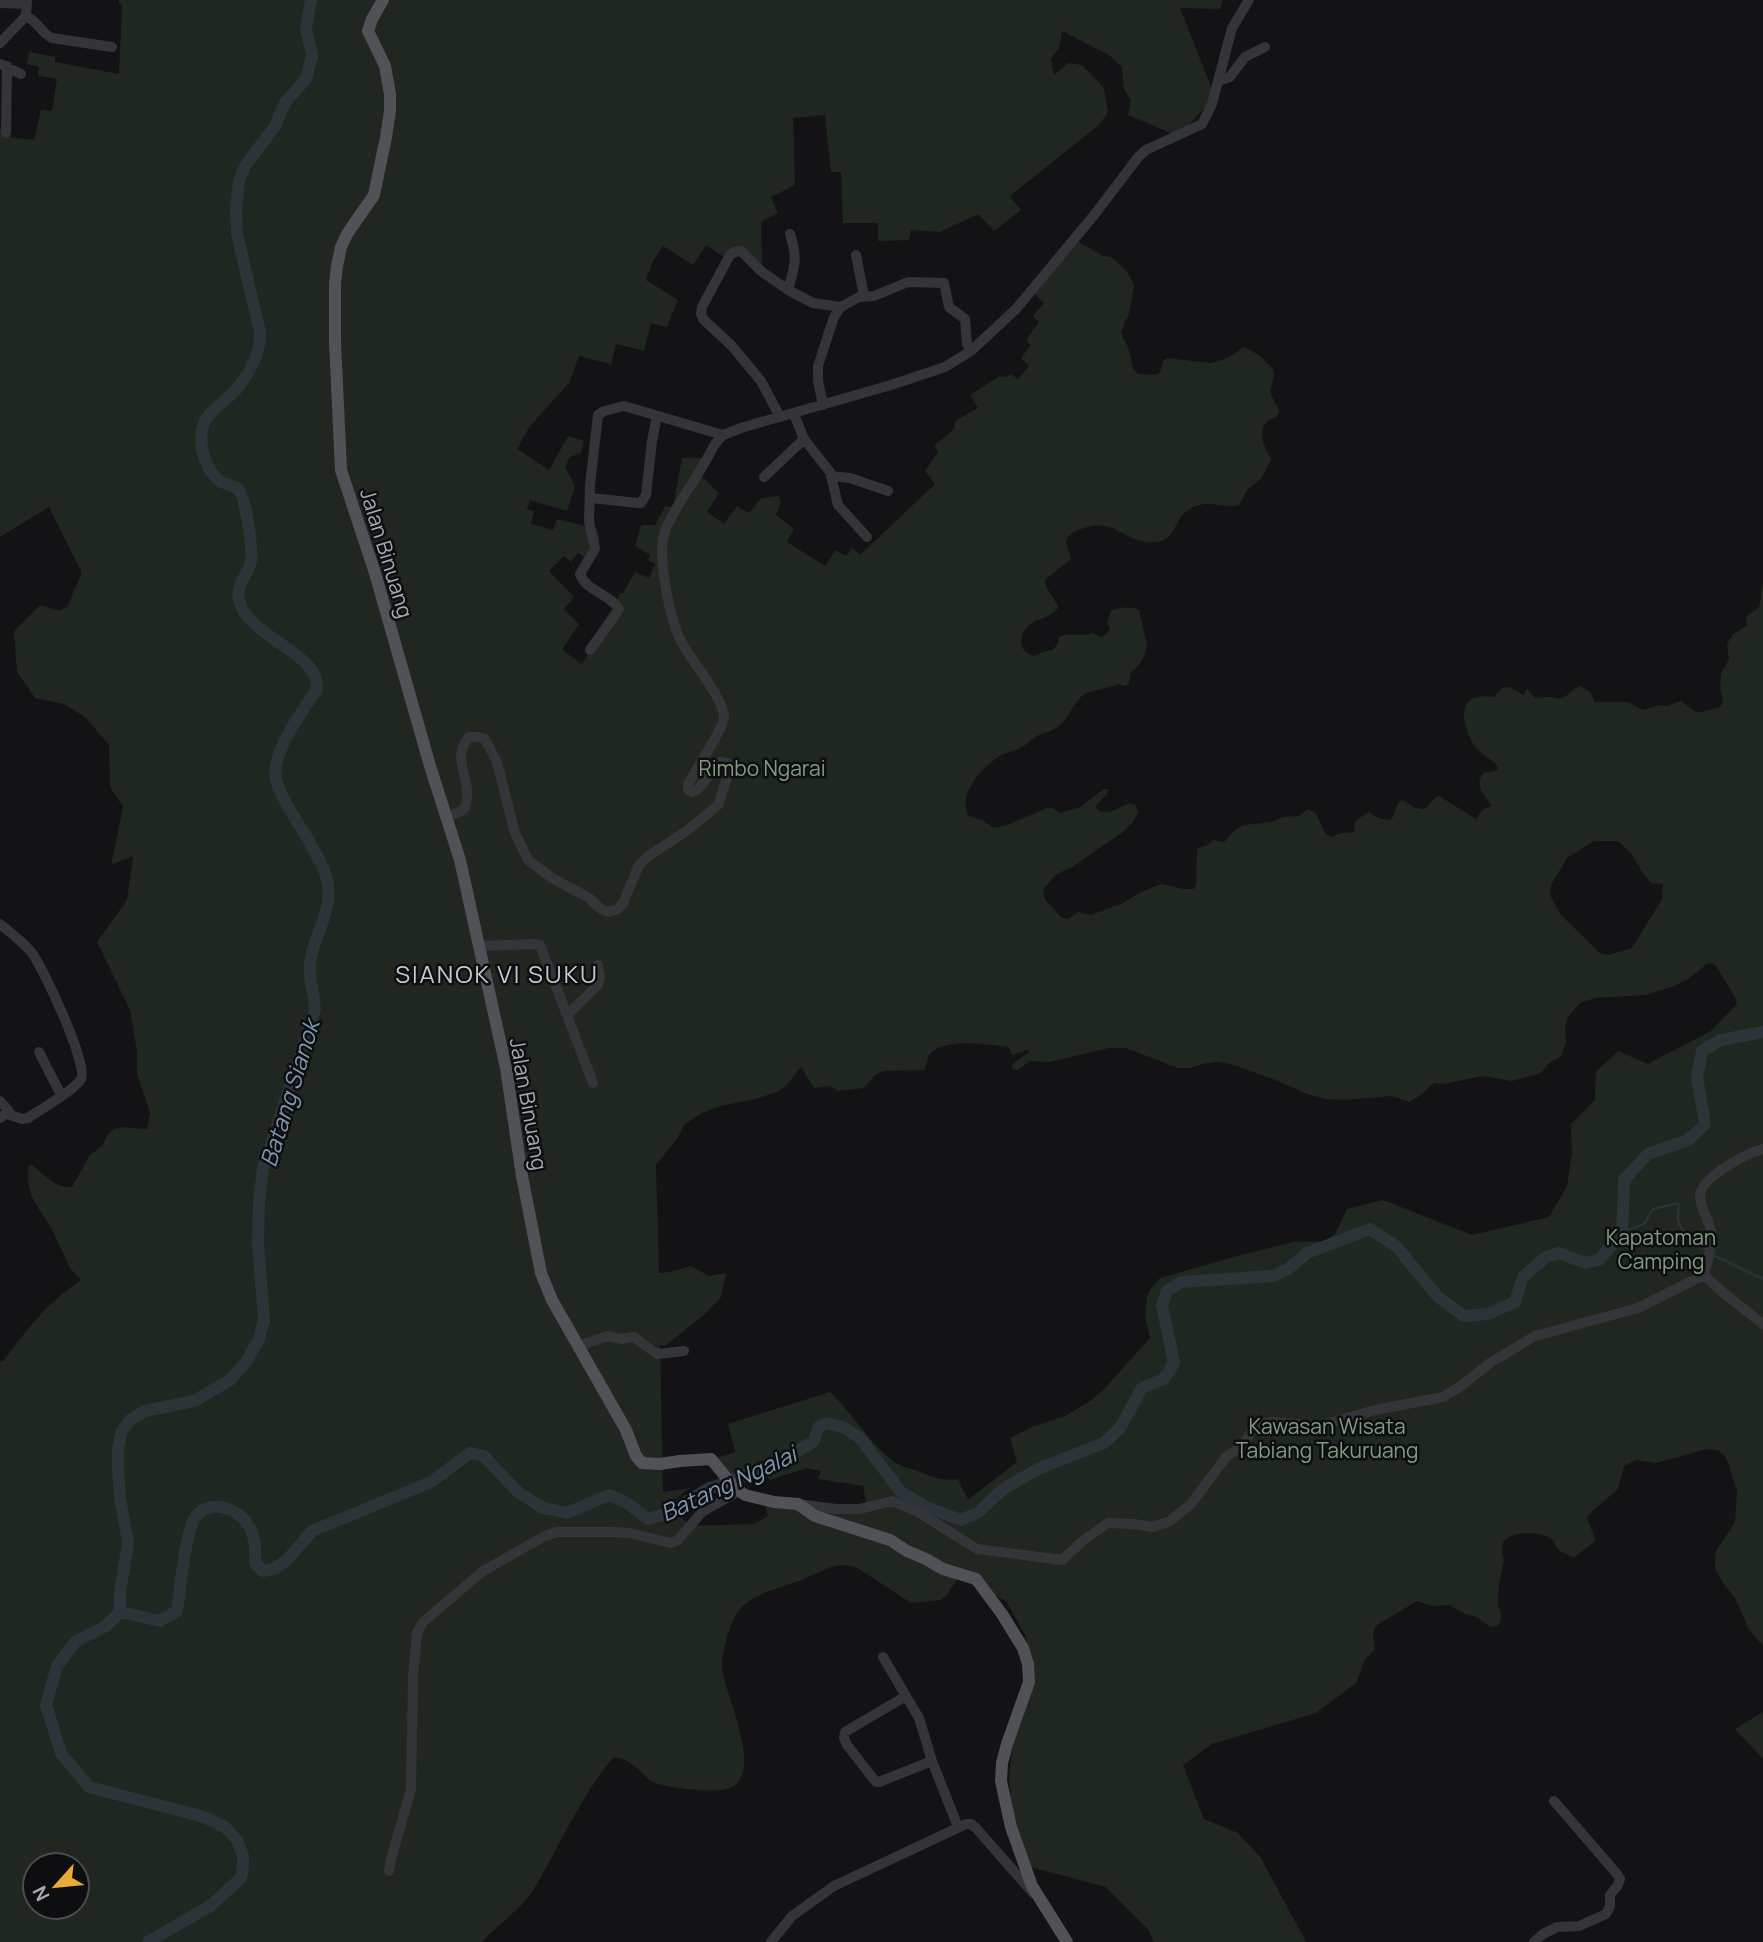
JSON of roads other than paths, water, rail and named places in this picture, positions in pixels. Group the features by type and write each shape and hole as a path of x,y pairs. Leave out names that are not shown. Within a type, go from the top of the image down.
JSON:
{"main road":[{"name":"Jalan Binuang","path":"383,0 368,31 385,66 389,83 390,111 386,137 373,195 341,247 335,283 341,470 375,573 449,822 480,946 506,1068 522,1176 541,1273 552,1300 626,1430 639,1460 646,1464 660,1464 711,1459 737,1489"},
{"path":"737,1489 756,1499 798,1504 815,1516 890,1540 943,1569 976,1579 1002,1614 1023,1648 1028,1664 1029,1682 1007,1744 1001,1781 1011,1827 1032,1886 1067,1942"}],"street":[{"path":"449,822 450,815 465,808 467,791 461,767 464,743 469,737 485,739 497,762 515,833 528,860 552,878 589,898 601,909 608,912 618,909 639,865 718,805 728,771 725,762 720,762 698,789 692,792 688,789 688,784 724,719 718,699 683,645 673,621 662,550 663,536 670,521 715,444 723,435 744,427 945,367 971,351 1016,309 1139,156 1146,150 1202,124 1212,104 1232,28 1249,0"},
{"path":"0,2 27,2 26,16 0,43"},
{"path":"26,16 37,22 52,38 113,47"},
{"path":"1218,81 1230,77 1245,57 1265,47"},
{"path":"6,133 4,65 22,74"},
{"path":"788,290 796,262 790,234"},
{"path":"780,417 761,381 731,345 703,320 701,314 702,307 730,256 738,251 743,253 761,271 788,290 813,303 841,307"},
{"path":"856,255 864,296"},
{"path":"823,405 818,366 834,317 841,307 858,297 874,296 908,282 944,283 949,307 965,319 967,344 971,351"},
{"path":"590,650 619,609 615,603 585,583 580,574 595,549 589,522 590,485 597,419 600,413 624,406 723,435"},
{"path":"794,414 804,439 827,467 838,505 867,537"},
{"path":"591,498 638,503 643,500 646,495 657,416"},
{"path":"764,477 804,439"},
{"path":"831,476 850,478 888,491"},
{"path":"0,924 32,953 40,967 73,1038 83,1075 76,1084 28,1118 4,1116"},
{"path":"480,946 540,945 593,1083"},
{"path":"568,1014 597,985 600,977 598,965"},
{"path":"39,1052 61,1095"},
{"path":"0,1101 9,1111 4,1116"},
{"path":"1704,1275 1711,1231 1700,1198 1703,1187 1740,1158 1763,1149"},
{"path":"1704,1275 1763,1324"},
{"path":"798,1504 860,1509 892,1501 918,1512 977,1549 1062,1560 1084,1539 1108,1524 1153,1527 1170,1521 1191,1504 1226,1457 1243,1445 1259,1424 1274,1422 1319,1426 1375,1410 1443,1397 1490,1363 1535,1336 1638,1308 1704,1275"},
{"path":"578,1346 608,1336 621,1339 634,1337 657,1354 684,1352"},
{"path":"389,1871 411,1789 413,1677 417,1633 422,1623 483,1571 543,1536 556,1532 612,1532 629,1533 671,1543 678,1540 698,1515 737,1489"},
{"path":"883,1657 919,1718 958,1827"},
{"path":"906,1696 845,1732 844,1738 876,1782 932,1760"},
{"path":"1534,1942 1557,1927 1579,1926 1606,1914 1610,1906 1610,1895 1620,1880 1554,1801"},
{"path":"771,1942 792,1916 834,1886 966,1824 976,1828 1041,1902"}],"waterway":[{"name":"Batang Sianok","path":"148,1942 210,1906 241,1878 243,1856 237,1840 225,1827 204,1817 89,1787 61,1753 46,1705 57,1666 76,1641 106,1626 120,1612 128,1542 120,1498 118,1467 122,1431 130,1420 145,1411 194,1401 230,1380 246,1362 259,1339 264,1320 258,1243 263,1169 315,1009 310,964 326,912 328,885 320,862 281,794 275,769 289,733 317,689 315,676 308,665 268,635 245,613 238,594 250,566 251,555 245,505 239,490 216,478 208,466 201,437 207,418 241,384 250,370 258,348 260,332 237,234 239,181 245,166 275,126 285,103 306,79 312,56 306,29 311,0"},
{"name":"Batang Ngalai","path":"120,1612 160,1621 177,1611 189,1533 197,1515 204,1510 219,1507 242,1517 253,1534 255,1563 263,1571 274,1569 287,1560 312,1531 431,1482 470,1453 484,1456 518,1492 543,1508 567,1513 609,1495 627,1503 648,1519 665,1514 708,1489 772,1466 813,1442 819,1427 827,1423 843,1427 860,1438 901,1492 926,1507 961,1520 979,1512 1003,1489 1040,1468 1104,1443 1120,1428 1142,1388 1164,1379 1174,1363 1162,1305 1167,1291 1181,1282 1274,1276 1288,1269 1307,1253 1370,1229 1397,1247 1438,1297 1464,1316 1488,1314 1515,1302 1523,1277 1546,1257 1559,1253 1585,1263 1599,1260 1622,1233 1624,1180 1648,1154 1688,1140 1705,1124 1697,1077 1702,1051 1721,1040 1763,1032"},
{"path":"1622,1233 1644,1224 1653,1209 1678,1203 1678,1220 1682,1229 1706,1250"},
{"path":"1713,1255 1763,1279"}],"district":[{"name":"SIANOK VI SUKU","path":"497,973"}],"park label":[{"name":"Rimbo Ngarai","path":"762,768"},
{"name":"Kapatoman Camping","path":"1661,1249"},
{"name":"Kawasan Wisata Tabiang Takuruang","path":"1327,1438"}]}
